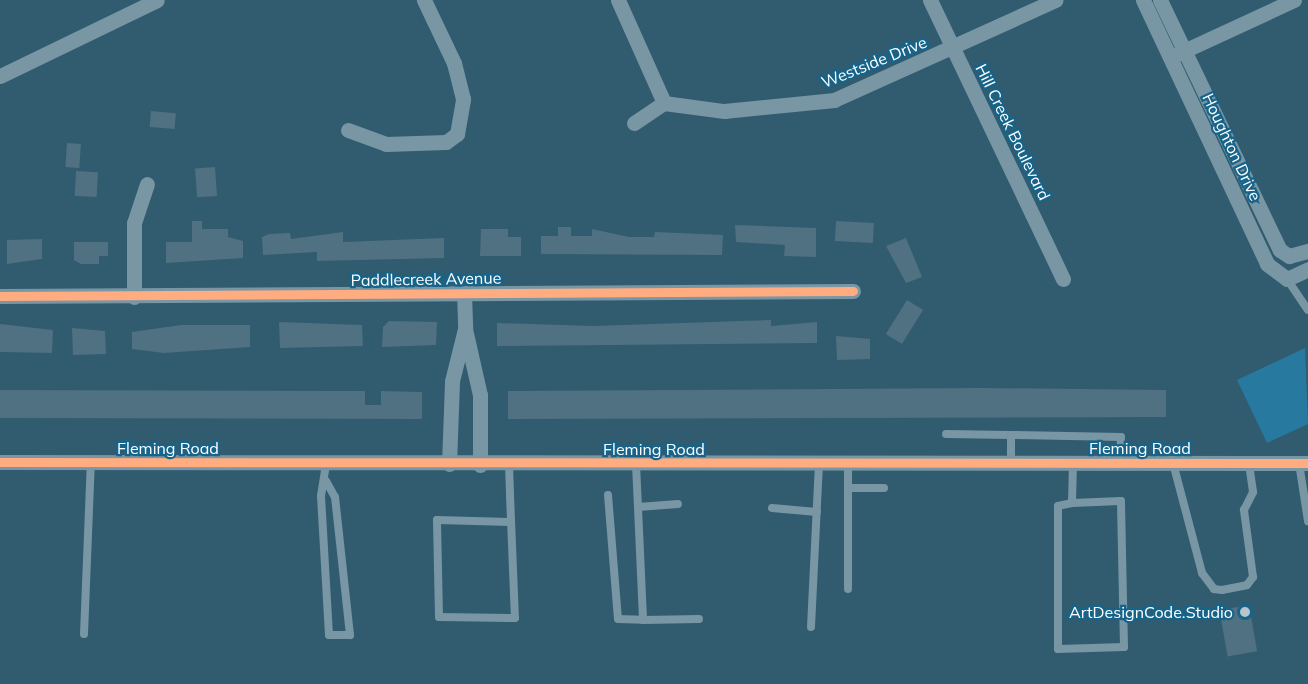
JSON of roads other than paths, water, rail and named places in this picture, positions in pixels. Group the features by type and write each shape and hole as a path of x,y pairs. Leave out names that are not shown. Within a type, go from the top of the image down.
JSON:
{"street":[{"path":"0,76 157,0"},
{"path":"348,130 386,144 446,141 457,134 463,99 454,63 423,0"},
{"path":"618,0 664,103 634,123"},
{"name":"Hill Creek Boulevard","path":"930,0 1063,279"},
{"name":"Westside Drive","path":"664,103 724,111 834,100 953,49 1055,0"},
{"name":"Houghton Drive","path":"1143,0 1267,264 1283,278"},
{"name":"Houghton Drive","path":"1160,0 1280,250 1289,256"},
{"path":"1170,57 1294,0"},
{"path":"134,297 134,223 147,184"},
{"path":"1289,256 1308,251"},
{"path":"1283,278 1308,269"},
{"name":"Paddlecreek Avenue","path":"0,296 853,291"},
{"path":"464,293 465,329 478,373 480,465"},
{"path":"449,464 452,381 465,329"},
{"name":"Fleming Road","path":"0,462 480,465 1303,463"}],"lane":[{"path":"1217,157 1232,150"},
{"path":"1289,256 1283,278 1304,296 1308,310"},
{"path":"946,434 1121,437 1120,463"},
{"path":"1011,435 1011,464"},
{"path":"84,634 91,462"},
{"path":"1072,503 1073,463"},
{"path":"1173,463 1202,573 1214,589 1222,590 1247,585 1253,577 1244,510 1253,492 1249,463"},
{"path":"1303,463 1308,521"},
{"path":"326,464 326,481 321,495 329,635 350,634 336,497 326,481"},
{"path":"636,464 643,620"},
{"path":"811,627 819,464"},
{"path":"848,464 848,589"},
{"path":"509,465 515,618 439,617 437,520 511,522"},
{"path":"848,488 884,488"},
{"path":"608,495 618,619 699,619"},
{"path":"1122,501 1124,647 1058,649 1058,506 1072,503 1122,501"},
{"path":"638,507 678,504"},
{"path":"772,508 817,512"}],"place":[{"name":"ArtDesignCode.Studio","path":"1245,612"}]}
